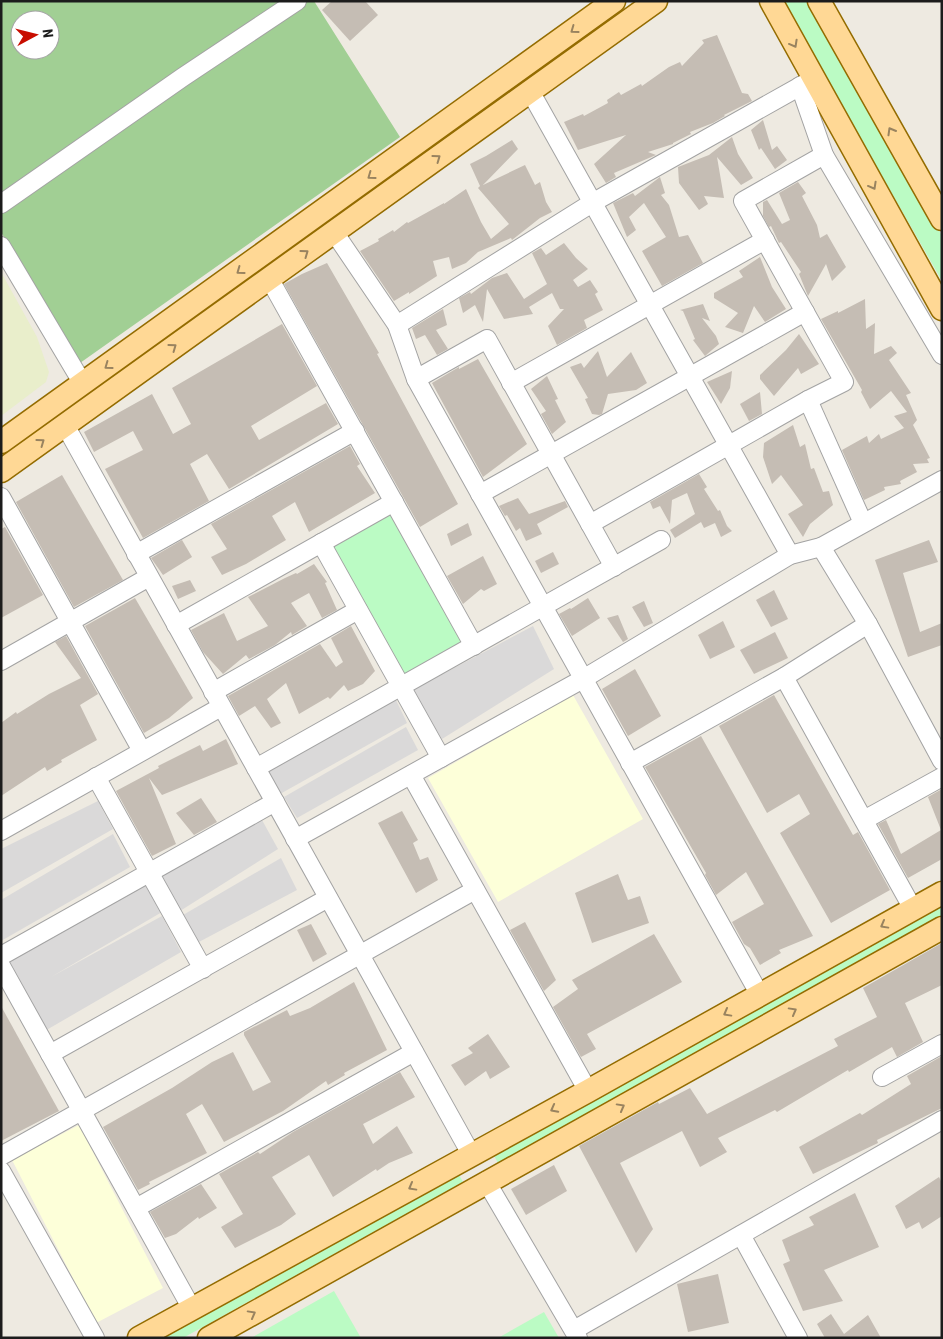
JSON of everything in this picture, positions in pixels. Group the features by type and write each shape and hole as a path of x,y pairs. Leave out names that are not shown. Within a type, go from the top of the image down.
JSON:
{"main road":[{"path":"1,442 614,1"},
{"path":"1,471 656,1"},
{"path":"771,1 807,82 942,309"},
{"path":"819,1 942,219"},
{"path":"139,1338 588,1091 942,893"},
{"path":"209,1338 486,1181 942,928"},
{"path":"471,1154 466,1158 464,1164 465,1176 475,1183 486,1181"}],"street":[{"path":"1,204 183,77 297,1"},
{"path":"397,325 592,203 807,82 824,155 942,355"},
{"path":"530,91 790,555"},
{"path":"590,524 808,400 844,382 743,201 824,155"},
{"path":"334,232 397,325 416,379 760,995"},
{"path":"511,383 765,240"},
{"path":"1,246 83,384"},
{"path":"269,278 474,646"},
{"path":"480,494 805,312"},
{"path":"416,379 487,339 614,567"},
{"path":"808,400 863,523"},
{"path":"65,425 471,1154"},
{"path":"136,554 355,431"},
{"path":"295,839 583,679 790,555 822,547 942,480"},
{"path":"1,497 142,751"},
{"path":"176,625 394,502"},
{"path":"256,768 661,540"},
{"path":"321,544 441,758"},
{"path":"822,547 868,624 942,762"},
{"path":"1,661 149,578"},
{"path":"1,830 142,751 217,699 358,610"},
{"path":"630,763 784,677 868,624"},
{"path":"784,677 913,909"},
{"path":"411,775 588,1091"},
{"path":"96,777 203,969"},
{"path":"864,820 942,777"},
{"path":"1,956 275,802"},
{"path":"1,1156 476,890"},
{"path":"50,1054 328,898"},
{"path":"1,966 192,1309"},
{"path":"882,1077 942,1044"},
{"path":"136,1208 414,1052"},
{"path":"486,1181 576,1334 942,1120"},
{"path":"1,1171 94,1338"},
{"path":"741,1236 798,1338"}],"shaded area":[{"path":"1,272 37,337 49,372 46,382 1,416"},
{"path":"533,626 554,669 442,739 411,691"},
{"path":"573,695 643,819 498,902 428,778"},
{"path":"395,698 407,723 280,794 266,768"},
{"path":"406,727 418,750 297,818 284,797"},
{"path":"98,801 113,829 1,893 1,849"},
{"path":"262,820 278,849 180,911 160,877"},
{"path":"113,834 130,867 1,941 1,900"},
{"path":"281,858 297,890 197,943 183,915"},
{"path":"147,882 162,912 51,977 162,916 181,952 43,1032 6,960"},
{"path":"79,1125 163,1288 96,1323 12,1160"}],"green space":[{"path":"1,1 314,1 400,137 80,363 1,232"},
{"path":"782,1 809,1 942,236 942,281"},
{"path":"394,502 474,646 401,687 321,543"},
{"path":"942,904 942,919 498,1163 493,1154"},
{"path":"458,1173 463,1182 183,1338 160,1338"},
{"path":"334,1291 361,1338 251,1338"},
{"path":"544,1312 559,1338 498,1338"}],"building":[{"path":"332,1 365,1 378,15 350,41 322,10"},
{"path":"717,35 742,93 748,94 752,101 724,115 713,123 690,132 691,134 673,144 648,152 656,155 614,173 616,177 606,183 594,164 626,135 578,150 564,122 583,114 584,116 608,103 607,100 619,92 621,95 641,84 642,86 669,67 680,62 682,66 704,43 702,40"},
{"path":"763,120 772,150 777,146 787,160 775,169 761,148 759,150 751,130"},
{"path":"732,137 738,154 753,178 741,185 717,157 724,198 704,196 708,204 699,210 679,183 678,167 709,155"},
{"path":"512,140 518,149 483,185 525,165 535,185 540,182 546,202 552,212 540,218 512,240 511,238 478,252 466,263 452,269 449,257 433,261 437,276 394,301 360,251 379,241 378,239 393,230 394,232 407,222 444,204 466,189 491,239 509,224 478,188 480,186 470,164"},
{"path":"660,177 665,193 661,195 669,205 679,237 688,235 703,263 662,286 642,251 666,237 644,203 629,217 636,230 627,237 613,203 633,193 635,196"},
{"path":"798,182 806,193 802,196 817,225 820,238 827,234 846,267 832,281 826,264 808,296 799,274 801,272 781,242 779,243 771,226 769,227 763,216 763,202 767,200 782,224 790,220 779,193"},
{"path":"564,243 588,269 573,280 578,287 590,280 598,292 595,294 603,310 584,320 587,328 557,345 548,326 564,309 560,309 552,293 529,307 533,314 504,319 487,289 483,322 475,305 463,313 459,298 470,292 471,294 492,278 507,273 524,299 547,284 532,253 541,248 546,255"},
{"path":"760,257 772,287 786,309 765,322 754,306 743,333 725,327 738,313 714,298 714,293 743,277 739,271"},
{"path":"327,263 379,353 377,354 458,504 420,527 284,284"},
{"path":"865,299 866,329 875,323 874,354 891,346 897,353 889,360 911,393 906,395 917,420 913,425 930,458 927,459 929,463 913,464 917,472 900,481 901,484 884,487 885,490 864,500 842,450 867,436 869,443 879,434 881,439 904,428 894,416 907,412 891,391 870,409 861,392 862,390 821,319 838,311 838,313"},
{"path":"703,304 710,321 702,318 716,336 719,344 705,356 693,340 695,339 683,311 680,310"},
{"path":"443,309 447,325 436,330 448,349 437,355 425,335 416,339 412,328"},
{"path":"282,324 317,386 251,426 259,440 326,403 338,424 229,489 207,454 190,464 209,501 143,538 105,469 143,450 133,431 94,452 84,432 152,394 173,434 191,424 172,388"},
{"path":"799,334 819,364 801,374 798,368 774,396 760,379 760,375 786,350"},
{"path":"598,351 607,377 631,352 647,383 636,390 608,394 602,414 599,415 592,414 585,399 588,398 570,367 581,363 584,368"},
{"path":"478,359 527,444 483,477 432,383 459,367 459,369"},
{"path":"732,371 730,388 721,404 707,382"},
{"path":"547,376 558,399 555,400 566,422 552,434 541,414 546,411 531,389"},
{"path":"760,392 762,414 749,421 740,404"},
{"path":"793,425 800,447 805,444 811,469 814,468 823,492 829,491 833,505 810,524 803,537 788,514 803,505 781,475 772,484 763,457 764,443"},
{"path":"350,446 360,464 357,466 375,493 309,532 295,502 272,516 286,540 246,564 222,575 211,557 227,549 211,524"},
{"path":"699,474 707,487 704,489 718,511 720,510 727,526 732,531 721,537 715,523 704,528 701,522 675,538 670,530 695,514 687,493 672,500 670,524 660,506 653,509 650,502"},
{"path":"62,475 123,580 74,607 16,502"},
{"path":"518,498 529,514 565,501 568,507 537,524 542,534 526,541 520,528 516,531 507,515 505,516 499,506"},
{"path":"468,523 472,535 451,546 447,534"},
{"path":"5,527 43,595 1,618 1,529"},
{"path":"182,540 192,557 163,575 151,558"},
{"path":"929,540 938,562 903,573 920,632 942,623 942,645 908,657 875,560"},
{"path":"553,552 559,564 541,573 535,561"},
{"path":"483,556 497,584 484,591 481,589 463,604 447,576"},
{"path":"314,564 327,582 325,583 337,610 322,618 309,593 291,603 307,626 292,635 291,632 275,645 249,659 246,655 223,674 203,652 191,630 224,613 237,641 268,626 248,597"},
{"path":"190,580 196,591 178,599 172,586"},
{"path":"774,590 788,619 771,627 756,600"},
{"path":"135,598 193,698 169,718 144,733 85,626"},
{"path":"588,598 600,618 572,636 559,614"},
{"path":"644,601 653,623 644,627 632,607"},
{"path":"618,615 628,639 623,642 607,618"},
{"path":"723,621 735,647 710,659 698,635"},
{"path":"351,626 375,671 363,684 348,691 344,685 330,699 328,697 299,714 286,683 267,699 281,723 271,728 255,706 239,716 228,696 320,644 336,667 343,662 331,638"},
{"path":"775,632 788,658 754,674 740,650"},
{"path":"66,636 98,694 80,705 97,740 61,760 62,762 47,771 45,767 1,796 1,723 16,712 17,714 49,694 81,678 55,642"},
{"path":"635,669 661,716 628,736 602,689"},
{"path":"774,695 853,835 858,832 890,890 831,923 780,833 810,814 799,794 767,813 719,726"},
{"path":"701,736 813,936 779,950 781,953 760,965 750,948 744,944 732,922 764,904 746,872 716,895 705,875 706,873 645,767"},
{"path":"226,739 238,764 162,795 149,778 176,844 152,856 116,791 159,768 158,766 200,745 203,751"},
{"path":"942,789 942,859 908,878 878,824 886,820 901,854 941,830 928,797"},
{"path":"201,798 217,822 194,835 176,813"},
{"path":"402,811 418,840 413,843 420,860 428,857 438,880 416,893 378,823"},
{"path":"618,874 628,900 640,896 649,923 592,943 575,893"},
{"path":"525,922 556,980 544,991 510,930"},
{"path":"311,924 327,954 313,962 297,930"},
{"path":"654,934 682,982 587,1034 596,1049 581,1057 553,1007 578,989 572,980"},
{"path":"942,943 942,985 905,1003 923,1042 897,1057 892,1047 849,1072 848,1070 777,1112 775,1110 718,1138 727,1152 700,1167 682,1131 620,1163 653,1229 636,1253 579,1146 658,1102 659,1104 690,1088 707,1114 838,1046 834,1039 877,1017 863,988"},
{"path":"354,982 387,1050 344,1073 345,1075 328,1085 326,1081 283,1111 224,1142 202,1104 186,1114 207,1153 149,1182 150,1184 138,1190 103,1127 172,1088 212,1062 233,1052 253,1091 271,1082 244,1032 287,1010 290,1016 310,1008"},
{"path":"1,1006 59,1111 1,1141"},
{"path":"488,1034 510,1067 490,1079 486,1071 465,1086 451,1065 473,1053 468,1048"},
{"path":"942,1056 942,1108 877,1140 878,1143 813,1174 799,1147 860,1113 862,1115 911,1084 907,1076"},
{"path":"400,1072 415,1097 363,1124 373,1144 397,1126 413,1153 389,1163 377,1171 376,1169 333,1197 309,1155 272,1177 296,1214 281,1225 235,1248 221,1227 243,1214 219,1174 258,1152 260,1154 293,1132"},
{"path":"554,1165 567,1191 526,1215 511,1189"},
{"path":"939,1177 942,1183 942,1216 922,1229 919,1222 906,1229 895,1206"},
{"path":"201,1184 217,1208 199,1219 198,1217 176,1234 165,1238 150,1212"},
{"path":"855,1193 879,1247 824,1270 843,1301 803,1311 783,1264 790,1261 782,1240 814,1225 809,1217"},
{"path":"718,1274 729,1323 688,1332 677,1284"},
{"path":"831,1314 844,1334 868,1315 881,1338 825,1338 817,1324"}]}
